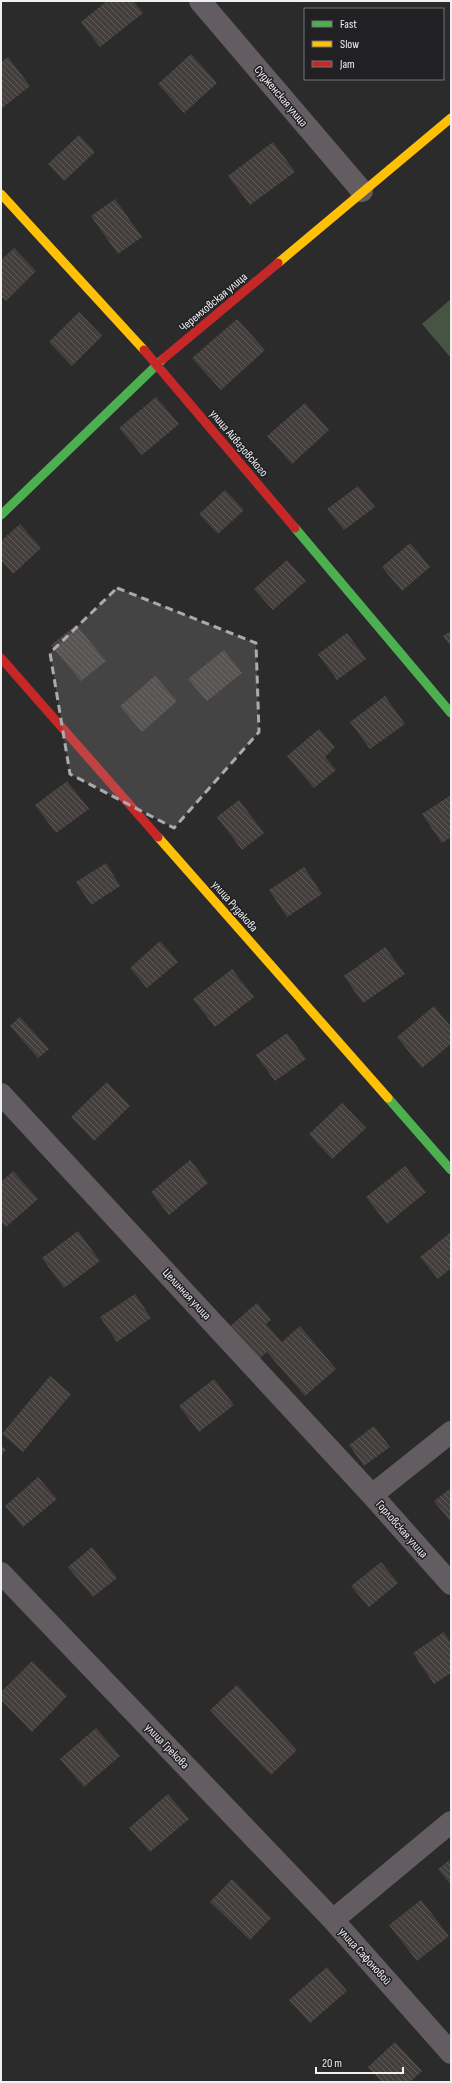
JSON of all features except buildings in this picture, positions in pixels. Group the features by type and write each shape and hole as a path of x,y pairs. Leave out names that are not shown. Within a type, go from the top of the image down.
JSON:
{"street":[{"name":"Судженская улица","path":"200,1 362,191"},
{"name":"Черемховская улица","path":"1,515 157,364 451,118"},
{"name":"улица Айвазовского","path":"1,194 157,364 451,714"},
{"name":"улица Рудакова","path":"1,658 451,1170"},
{"name":"Целинная улица","path":"1,1094 372,1495"},
{"name":"Горловская улица","path":"451,1432 372,1495 451,1584"},
{"name":"улица Грекова","path":"1,1573 333,1920"},
{"name":"улица Сафоновой","path":"451,1822 333,1920 451,2052"}],"highlighted area":[{"path":"117,588 256,643 259,732 174,828 70,774 50,653"}],"green space":[{"path":"451,299 451,358 422,324"}],"traffic: fast":[{"path":"1,515 163,359"},
{"path":"295,528 451,713"},
{"path":"388,1098 451,1170"}],"traffic: slow":[{"path":"278,263 451,118"},
{"path":"1,194 144,350"},
{"path":"158,837 388,1098"}],"traffic: jam":[{"path":"163,359 278,263"},
{"path":"144,350 295,528"},
{"path":"1,658 158,837"}]}
